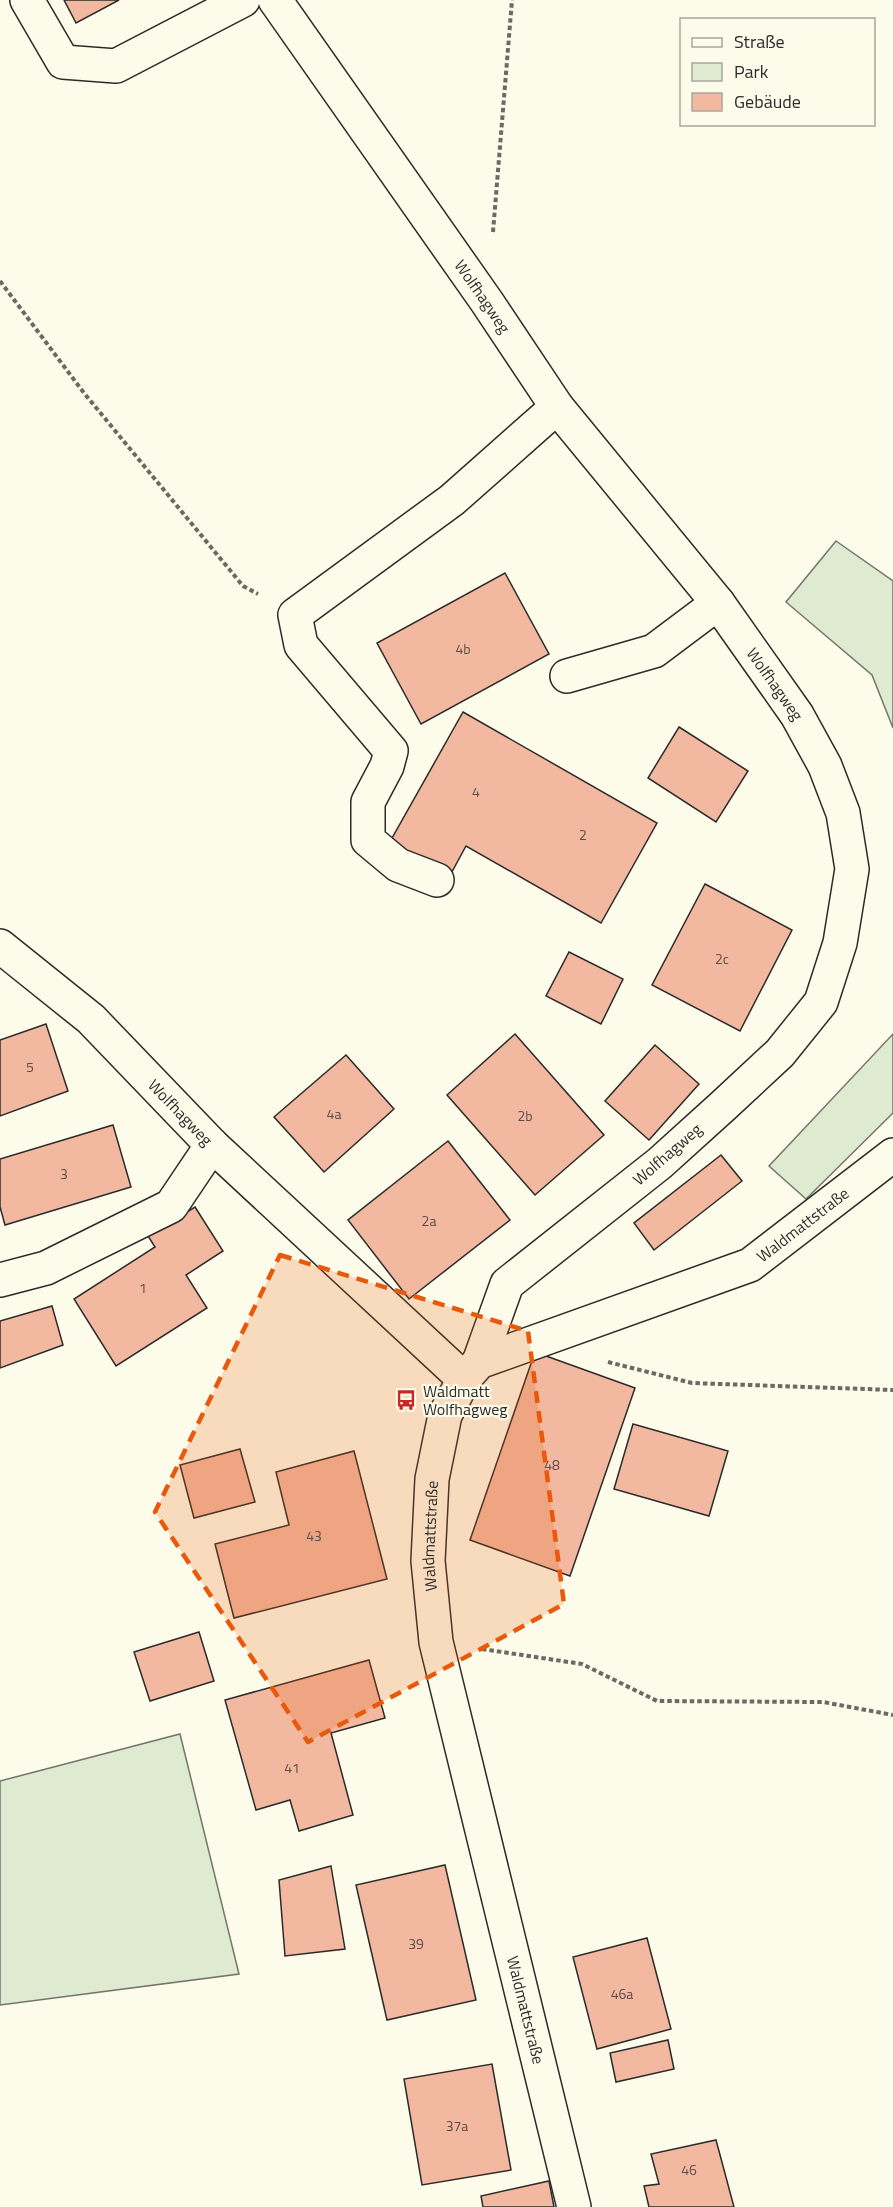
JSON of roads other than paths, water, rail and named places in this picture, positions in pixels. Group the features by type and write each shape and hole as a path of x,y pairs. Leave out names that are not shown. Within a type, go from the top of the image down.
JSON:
{"street":[{"path":"27,0 63,62 116,66 243,0"},
{"name":"Wolfhagweg","path":"0,946 91,1019 213,1145 471,1371 507,1284 660,1163 780,1053 821,1002 840,943 852,869 843,813 825,766 798,715 718,603 557,407 488,302 275,0"},
{"path":"437,880 398,865 368,840 368,801 387,766 391,751 301,645 295,615 452,500 557,407"},
{"path":"567,676 654,651 718,603"},
{"path":"0,1280 46,1268 171,1206 213,1145"},
{"name":"Waldmattstraße","path":"574,2207 436,1642 428,1561 432,1479 445,1414 471,1371 750,1265 893,1155"}],"place":[{"name":"Waldmatt Wolfhagweg","path":"406,1400"}]}
